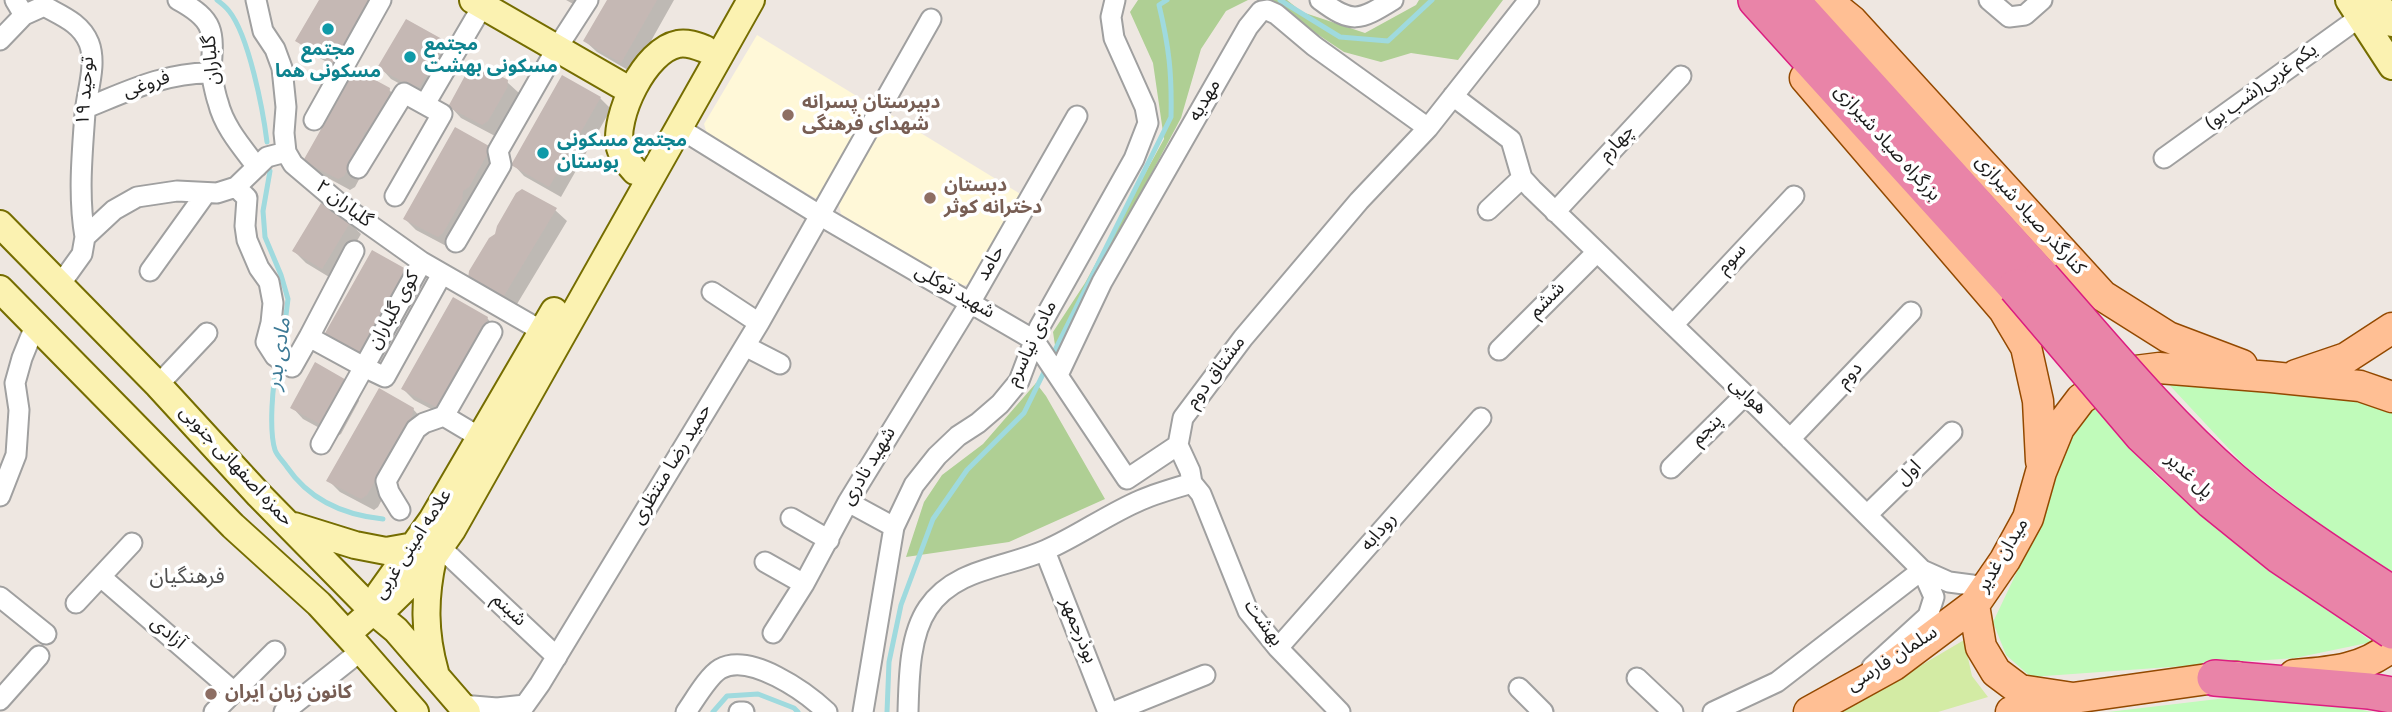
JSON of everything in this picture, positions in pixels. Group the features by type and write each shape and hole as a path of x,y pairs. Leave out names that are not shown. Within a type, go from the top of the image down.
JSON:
{"highway":[{"name":"بزرگراه صیاد شیرازی","path":"1756,0 2029,282"},
{"name":"بزرگراه صیاد شیرازی","path":"1791,0 2029,282"},
{"name":"پل غدیر","path":"2029,282 2231,479 2298,533 2392,594"},
{"name":"پل غدیر","path":"2029,282 2143,435 2212,501 2280,556 2392,631"},
{"path":"2215,678 2392,695"}],"main road":[{"name":"علامه امینی غربی","path":"429,550 481,438 733,0"},
{"name":"علامه امینی غربی","path":"373,611 380,593 452,530 751,0"},
{"path":"1745,0 1798,71 2004,310 2026,347 2038,401 2041,472"},
{"name":"کنارگذر صیاد شیرازی","path":"1826,0 1853,21 2101,294 2168,337 2278,378"},
{"path":"480,2 631,91"},
{"path":"2361,6 2392,23"},
{"path":"2361,6 2392,66"},
{"path":"635,171 620,150 619,136 620,121 631,91 663,51 677,44 705,49"},
{"name":"حمزه اصفهانی جنوبی","path":"0,224 158,385 259,495 373,611 396,630 464,709"},
{"name":"حمزه اصفهانی جنوبی","path":"0,289 233,526 318,604 415,712"},
{"path":"2026,347 2052,347 2075,337 2092,318 2101,294"},
{"path":"2278,378 2346,358 2392,328"},
{"name":"میدان غدیر","path":"2392,397 2360,386 2278,378 2159,368 2119,373 2081,399 2059,428 2041,472 2028,518 1981,596 1981,647 1996,672 2020,690 2073,698 2215,678 2346,669 2372,662 2392,646"},
{"path":"233,526 259,495"},
{"path":"290,525 325,537 386,551 429,550 426,588 427,644 436,677"},
{"name":"سلمان فارسی","path":"1810,712 1894,665 1981,596"},
{"path":"354,642 373,611"},
{"path":"2011,712 2073,698"}],"street":[{"name":"گلباران","path":"178,0 199,11 210,24 214,57 211,73 227,127 257,167"},
{"path":"59,286 82,254 85,237 114,210 137,197 177,191 217,193 236,187 267,157 286,152 286,107 282,68 275,49 263,31 256,0"},
{"path":"314,120 381,0"},
{"path":"456,242 501,165 498,151 588,0"},
{"name":"مادی نیاسرم","path":"863,712 894,527 914,485 937,456 1000,404 1019,381 1034,340 1134,159 1148,123 1145,107 1114,38 1111,17 1115,0"},
{"path":"1320,0 1350,18 1363,16 1393,0"},
{"name":"مشتاق دوم","path":"1178,445 1183,418 1243,338 1359,201 1428,128 1529,0"},
{"path":"1989,0 2009,17 2025,15 2042,0"},
{"path":"425,104 480,2"},
{"name":"توحید ۱۹","path":"20,8 44,3 79,25 90,45 92,66 86,108 80,208 85,237"},
{"name":"یکم غربی(شب بو)","path":"2164,159 2361,6"},
{"path":"0,40 20,8"},
{"name":"مهدیه","path":"1058,375 1102,282 1248,27 1261,11 1267,10 1276,14 1324,54 1428,128"},
{"name":"حمید رضا منتظری","path":"523,708 557,657 759,323 931,19"},
{"name":"فروغی","path":"86,108 169,77 211,73"},
{"name":"چهارم","path":"1555,212 1681,76"},
{"path":"358,169 404,93 442,114 395,196"},
{"name":"هوایی","path":"1453,96 1511,140 1522,178 1922,570 1981,596"},
{"name":"حامد","path":"970,303 1077,116"},
{"name":"شهید توکلی","path":"679,128 821,216 1034,340 1127,479 1178,445"},
{"name":"گلباران ۲","path":"286,152 293,164 316,185 422,262 542,331"},
{"path":"1488,210 1522,178"},
{"path":"236,187 247,198 245,226 251,253 269,282 273,303 266,342 275,356 292,367 354,250"},
{"path":"150,271 206,193"},
{"name":"سوم","path":"1673,325 1794,196"},
{"name":"ششم","path":"1499,350 1597,252"},
{"name":"کوی گلباران","path":"309,337 364,367 422,262"},
{"path":"321,443 364,367 385,377 442,274"},
{"path":"712,292 759,323"},
{"name":"شهید نادری","path":"774,633 829,540 848,502 970,303"},
{"name":"دوم","path":"1790,439 1911,312"},
{"path":"0,496 16,454 8,433 19,410 15,383 35,326"},
{"path":"401,510 389,492 386,481 416,429 444,416 492,332"},
{"path":"158,385 207,333"},
{"path":"745,346 780,363"},
{"name":"پنجم","path":"1671,468 1745,395"},
{"path":"444,416 481,438"},
{"name":"رودابه","path":"1279,648 1481,418"},
{"name":"اول","path":"1867,515 1952,432"},
{"path":"908,712 910,667 917,635 927,609 943,589 967,576 1045,551 1140,500 1192,483 1190,471 1178,445"},
{"name":"بهشت","path":"1192,483 1201,494 1248,611 1340,712"},
{"path":"848,502 894,527"},
{"path":"791,518 829,540"},
{"path":"76,603 132,543"},
{"name":"شبنم","path":"429,550 460,566 557,657"},
{"name":"بوذرجمهر","path":"1045,551 1111,712"},
{"path":"765,562 804,584"},
{"path":"1713,712 1777,682 1922,570 1934,597 1928,616 1848,690"},
{"name":"آزادی","path":"101,577 234,692"},
{"path":"0,597 46,634"},
{"path":"284,712 354,642"},
{"path":"214,712 275,651"},
{"path":"0,700 39,656"},
{"path":"686,712 716,671 735,665 761,670 797,687 827,712"},
{"path":"1111,712 1205,675"},
{"path":"1637,678 1673,712"},
{"path":"1519,688 1544,712"},
{"path":"464,709 523,708"},
{"path":"738,712 744,712"}],"shaded area":[{"name":"دبیرستان پسرانه شهدای فرهنگی","path":"757,35 873,106 820,197 815,198 707,134 704,124"},
{"name":"دبستان دخترانه کوثر","path":"888,113 1022,195 970,284 960,286 841,214 838,201"}],"green space":[{"path":"1138,0 1248,0 1226,11 1201,49 1181,118 1056,352 1053,332 1085,283 1164,139 1153,63 1130,12"},
{"path":"1266,0 1287,0 1302,12 1365,33 1416,5 1419,0 1503,0 1458,60 1411,53 1381,62 1344,52"},
{"path":"2161,376 2387,406 2392,411 2392,576 2363,559 2245,466"},
{"path":"1036,383 1105,499 1009,542 906,557 924,502 942,475 983,444"},
{"path":"2095,404 2157,477 2223,533 2372,642 2295,658 2031,677 2006,655 1993,622 2043,517 2072,430"},
{"path":"1964,640 1972,676 1988,697 1938,712 1842,712"},
{"path":"2243,696 2342,706 2372,712 2108,712"}],"building":[{"name":"مجتمع مسکونی هما","path":"319,0 370,0 334,63 295,41"},
{"path":"607,0 657,0 621,63 583,41"},
{"name":"مجتمع مسکونی بهشت","path":"406,19 442,39 443,46 420,86 413,87 377,68"},
{"path":"473,61 508,80 507,88 488,121 482,125 448,107"},
{"path":"355,69 390,88 389,96 370,129 364,133 363,143 344,176 338,179 303,161"},
{"path":"562,75 601,97 549,187 511,165"},
{"path":"455,127 489,146 488,153 469,187 463,191 462,200 443,233 438,237 403,219"},
{"path":"522,189 557,208 502,299 468,279 469,271 489,238 495,234 516,193"},
{"path":"321,203 351,221 322,269 292,251"},
{"path":"372,250 406,269 405,277 386,310 380,314 379,324 361,357 320,342"},
{"path":"453,297 488,317 441,404 436,407 401,389"},
{"path":"315,362 348,381 324,426 290,408"},
{"path":"379,388 414,408 394,449 388,453 386,462 367,495 361,499 326,481"}],"waterway":[{"name":"مادی بدر","path":"217,0 236,22 249,55 267,142"},
{"path":"1051,358 1171,117 1169,60 1159,5 1167,0"},
{"path":"1280,0 1340,37 1388,41 1432,0"},
{"name":"مادی بدر","path":"270,171 263,211 265,237 288,299 281,355"},
{"name":"مادی بدر","path":"278,364 272,407 273,442 277,454 296,479 317,497 342,510 383,519"},
{"path":"887,712 889,662 901,605 933,519 967,470 1024,413 1047,366"},
{"path":"713,712 727,696 758,694 798,712"}],"place":[{"name":"مجتمع مسکونی هما","path":"328,29"},
{"name":"مجتمع مسکونی بهشت","path":"410,57"},
{"name":"دبیرستان پسرانه شهدای فرهنگی","path":"788,115"},
{"name":"مجتمع مسکونی بوستان","path":"543,153"},
{"name":"دبستان دخترانه کوثر","path":"930,198"},
{"name":"کانون زبان ایران","path":"211,694"}],"district":[{"name":"فرهنگیان","path":"187,579"}]}
